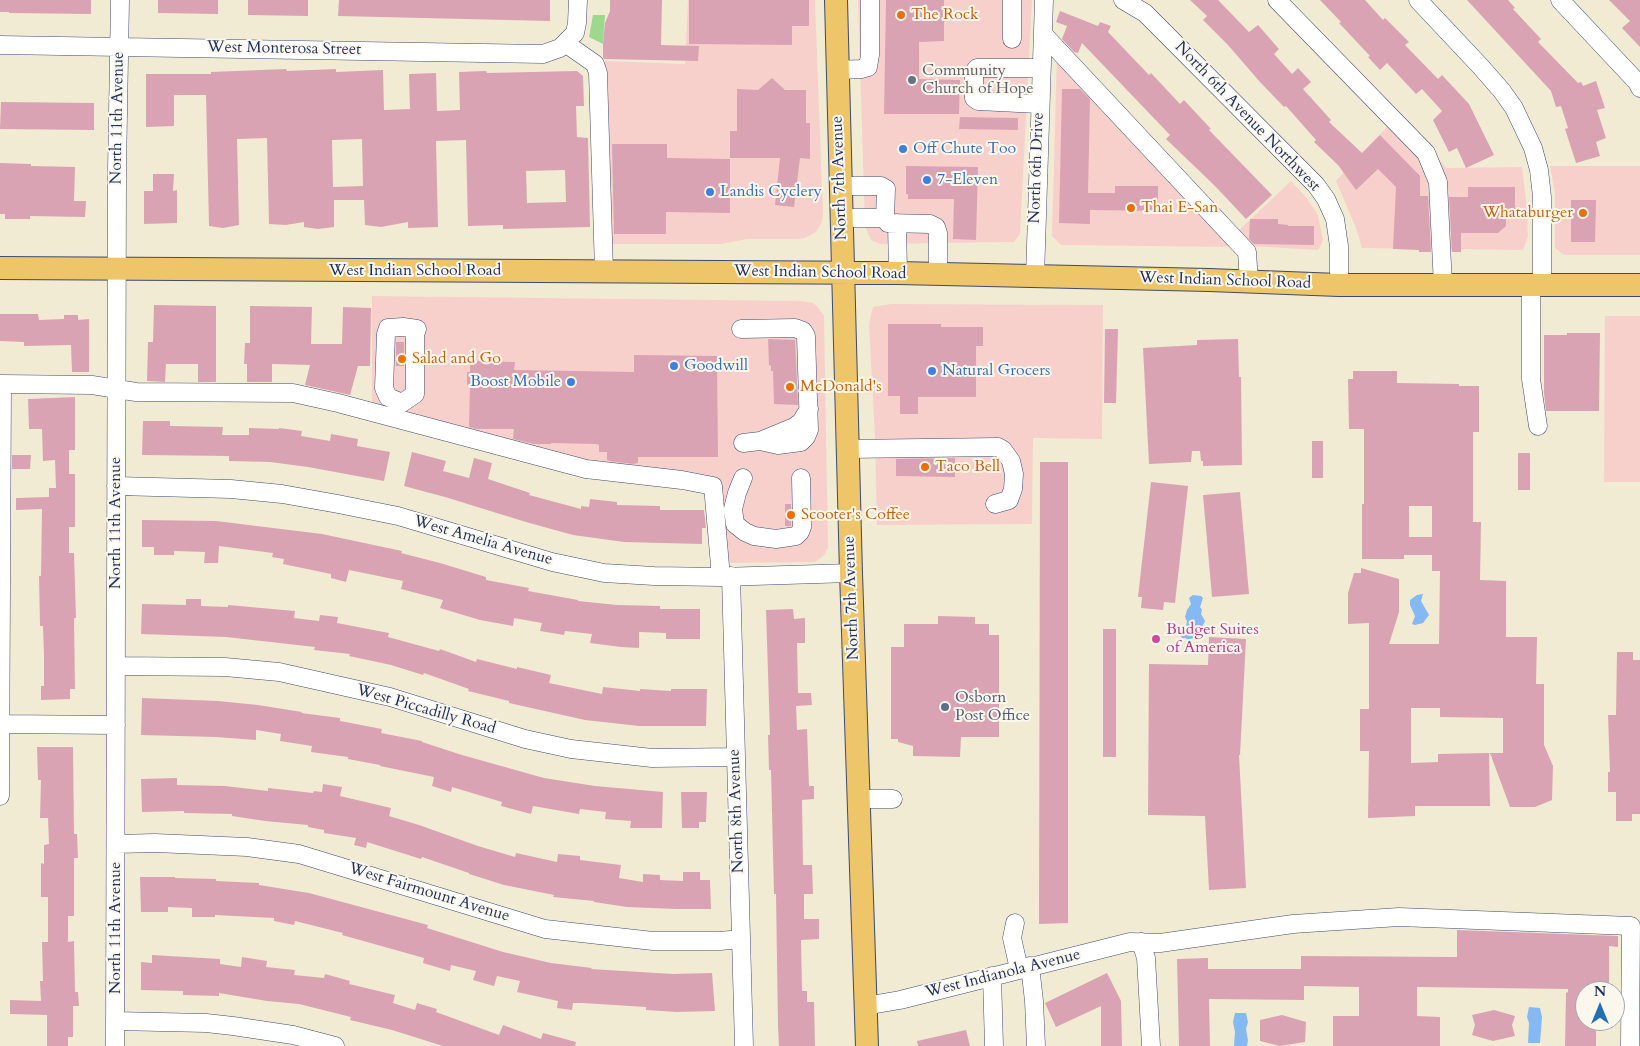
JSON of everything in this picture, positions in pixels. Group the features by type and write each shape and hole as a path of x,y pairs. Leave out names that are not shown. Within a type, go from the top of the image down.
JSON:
{"main road":[{"name":"North 7th Avenue","path":"836,0 866,1046"},
{"name":"West Indian School Road","path":"0,268 898,273 1339,285 1640,285"}],"street":[{"name":"North 11th Avenue","path":"115,1046 117,270 120,0"},
{"path":"578,0 575,33 565,43 595,64 598,73 604,271"},
{"path":"837,70 868,67 870,55 870,0"},
{"path":"1012,0 1012,39"},
{"name":"North 6th Drive","path":"1035,277 1044,0"},
{"name":"North 6th Avenue Northwest","path":"1123,0 1145,13 1316,186 1326,200 1334,219 1339,246 1339,285"},
{"path":"1277,0 1426,153 1438,182 1443,286"},
{"path":"1418,0 1502,91 1514,108 1533,148 1542,197 1531,378 1538,426"},
{"path":"1560,0 1632,76 1640,88"},
{"path":"1043,34 1248,252 1248,282"},
{"name":"West Monterosa Street","path":"0,45 543,54 560,48 565,43"},
{"path":"1040,104 978,101 974,98 974,72 977,68 1041,68"},
{"path":"840,186 881,186 886,189 898,273"},
{"path":"842,218 930,224 936,227 938,233 938,274"},
{"path":"741,329 795,328 803,331 806,336 809,409 809,430 806,437 801,442 778,445 752,442"},
{"path":"0,796 1,384 92,385 117,389"},
{"name":"North 8th Avenue","path":"117,389 136,392 293,393 586,469 682,480 713,486 726,576 736,757 744,1046"},
{"path":"848,449 998,447 1011,461 1014,474 1013,489 1008,500 995,504"},
{"path":"743,478 733,509 736,524 745,532 754,536 776,539 796,536 800,532 802,527 801,478"},
{"name":"West Amelia Avenue","path":"116,486 232,489 282,494 398,516 552,562 604,573 654,576 851,573"},
{"name":"West Piccadilly Road","path":"116,666 215,667 279,672 390,697 525,739 571,749 652,758 736,757"},
{"path":"0,724 116,725"},
{"path":"858,799 893,798"},
{"name":"West Fairmount Avenue","path":"116,844 155,843 246,847 299,854 545,929 653,941 720,941 741,939"},
{"name":"West Indianola Avenue","path":"865,1006 900,1000 1130,942 1160,943 1293,924 1399,917 1631,926 1630,1046"},
{"path":"1015,923 1012,938 1025,968 1034,1001 1036,1046"},
{"path":"1141,942 1146,958 1151,1046"},
{"path":"992,976 994,1046"},
{"path":"115,1021 206,1022 293,1034 335,1046"}],"shaded area":[{"path":"688,0 815,0 823,216 816,232 805,238 747,239 721,244 606,244 605,61 685,64"},
{"path":"858,0 1032,0 1020,234 1014,242 880,244 871,240 865,226"},
{"path":"1057,52 1236,247 1061,245 1052,236"},
{"path":"1399,114 1446,168 1522,167 1528,236 1523,250 1362,248 1356,228 1336,181"},
{"path":"1550,166 1640,166 1640,255 1564,255 1555,248 1555,193"},
{"path":"1291,181 1305,196 1318,215 1323,240 1320,247 1318,250 1250,246 1237,232"},
{"path":"372,296 800,301 813,303 824,316 828,548 824,555 815,562 723,563 720,479 586,464 372,405"},
{"path":"891,304 1103,305 1102,439 1033,438 1032,524 877,525 875,437 869,324 873,307"},
{"path":"1605,316 1640,316 1640,482 1604,482"}],"green space":[{"path":"593,15 605,15 603,44 589,37"}],"water":[{"path":"1423,594 1421,601 1429,615 1423,623 1415,625 1412,624 1415,616 1410,600 1417,595"},
{"path":"1193,595 1203,598 1200,607 1205,621 1201,629 1198,630 1196,637 1187,640 1179,634 1186,628 1187,621 1185,617 1191,604 1189,598"},
{"path":"1529,1007 1540,1008 1542,1017 1540,1043 1528,1043 1529,1023 1527,1017"},
{"path":"1235,1013 1246,1013 1248,1022 1246,1029 1247,1046 1234,1046 1235,1032 1233,1022"}],"building":[{"path":"0,0 91,0 91,14 0,12"},
{"path":"158,0 218,0 218,14 158,13"},
{"path":"248,0 308,0 308,16 248,15"},
{"path":"339,0 550,0 550,21 338,16"},
{"path":"610,0 662,0 661,45 699,46 698,61 604,59 605,23 610,11"},
{"path":"689,0 809,0 809,26 792,26 792,45 689,44"},
{"path":"886,0 944,0 944,41 919,42 919,79 960,80 959,114 884,114"},
{"path":"1190,0 1218,0 1249,32 1258,25 1279,49 1274,54 1292,74 1298,68 1311,82 1303,89 1331,120 1329,122 1362,153 1380,135 1420,176 1420,196 1428,196 1431,252 1393,249 1396,187 1378,169 1356,190 1338,165 1314,142 1316,140 1286,106 1284,107 1203,20 1207,16"},
{"path":"1320,0 1365,0 1383,20 1385,18 1409,42 1405,45 1438,79 1442,75 1469,104 1494,155 1466,168 1457,148 1449,152 1433,120 1442,111 1422,89 1416,94 1387,63 1380,70 1368,57 1370,56 1339,23 1341,22"},
{"path":"1467,0 1508,0 1515,8 1513,9 1541,39 1538,42 1578,83 1581,82 1583,86 1596,81 1605,108 1597,110 1606,138 1596,142 1600,156 1576,163 1565,129 1568,128 1561,106 1556,107 1551,91"},
{"path":"1609,0 1640,0 1640,47 1622,28 1630,21"},
{"path":"1060,11 1098,26 1100,22 1111,26 1108,32 1180,104 1184,100 1211,129 1209,130 1272,195 1246,219 1166,139 1170,135 1082,43 1078,53 1074,52 1062,39 1067,26 1056,22"},
{"path":"286,69 287,71 336,69 336,72 383,70 384,110 410,109 409,74 436,73 437,111 460,110 459,72 577,71 583,76 584,106 576,106 577,137 588,138 590,227 503,229 503,225 468,226 466,140 436,141 438,227 408,228 408,222 381,227 365,225 364,200 334,200 334,227 318,229 304,227 304,222 286,225 269,224 267,138 237,139 239,225 223,228 209,226 206,95 174,95 174,126 146,127 146,74 211,74 211,72","holes":["362,139 363,186 333,187 332,140","565,170 566,202 527,203 526,171"]},
{"path":"772,78 785,90 806,90 806,123 810,123 810,159 800,158 794,207 775,205 780,158 730,158 730,131 737,131 737,89 758,90"},
{"path":"1062,89 1080,89 1090,99 1088,193 1115,193 1115,186 1158,186 1158,211 1090,210 1090,224 1059,223"},
{"path":"1,102 94,103 94,130 0,129"},
{"path":"960,117 1018,118 1018,130 959,129"},
{"path":"612,144 667,144 667,158 730,159 730,213 666,212 666,234 614,234"},
{"path":"0,163 75,167 74,201 86,201 85,217 30,216 30,219 5,219 5,214 0,214"},
{"path":"906,166 978,167 976,240 953,239 954,199 908,199 908,194 906,194"},
{"path":"153,174 174,174 173,191 177,190 177,223 144,224 144,191 153,191"},
{"path":"1468,187 1515,187 1515,212 1506,212 1506,226 1498,233 1461,233 1461,252 1452,252 1449,197 1468,197"},
{"name":"Whataburger","path":"1571,200 1596,200 1595,242 1571,242"},
{"path":"1250,219 1278,219 1278,224 1288,226 1314,226 1314,245 1254,244 1249,239"},
{"path":"154,305 216,306 216,382 198,382 198,364 166,364 165,382 147,381 148,342 153,342"},
{"path":"250,306 312,307 311,344 342,344 343,307 371,308 370,366 358,366 350,395 305,385 310,365 272,364 272,382 247,382 247,364 244,364 245,343 250,343"},
{"path":"0,314 38,314 39,320 64,319 64,315 78,315 78,320 89,319 89,372 72,372 71,345 24,346 24,342 0,341"},
{"name":"Natural Grocers","path":"888,324 941,324 941,327 983,327 983,346 976,346 976,397 918,397 918,414 900,414 900,396 888,396"},
{"path":"1105,329 1118,329 1116,403 1104,403"},
{"path":"1567,333 1600,333 1599,411 1546,411 1544,393 1544,335 1567,335"},
{"name":"McDonald's","path":"768,339 795,340 798,405 774,404 773,371 771,371 771,365 769,366"},
{"path":"1238,339 1239,377 1241,377 1242,465 1203,466 1200,451 1192,451 1191,462 1149,464 1143,348 1197,345 1197,340"},
{"path":"396,342 404,342 404,366 396,366"},
{"path":"634,355 717,356 718,457 638,457 638,463 633,464 607,460 607,452 599,452 599,445 596,444 534,444 513,439 514,429 476,429 469,427 470,385 467,385 467,372 470,372 470,361 515,362 514,370 634,372"},
{"path":"1353,371 1397,371 1397,383 1479,386 1479,432 1473,432 1473,522 1481,522 1480,580 1506,581 1506,637 1537,637 1536,684 1544,684 1544,745 1553,766 1552,800 1535,807 1510,807 1490,753 1503,753 1503,718 1440,717 1440,708 1411,708 1411,763 1438,762 1438,754 1489,753 1490,806 1415,806 1415,816 1368,818 1369,751 1360,751 1360,709 1369,709 1369,623 1348,624 1348,593 1354,573 1361,573 1361,568 1399,579 1399,612 1389,644 1439,644 1440,571 1432,571 1432,555 1404,555 1404,559 1362,559 1364,429 1349,429 1348,379 1353,379","holes":["1409,506 1432,506 1432,537 1409,537"]},
{"path":"75,397 75,450 69,450 69,474 75,474 75,527 69,527 69,553 74,553 76,618 74,618 75,689 70,689 70,699 41,700 41,686 44,686 43,626 40,626 39,576 41,576 42,509 16,510 16,498 49,497 49,488 56,488 55,460 43,461 42,429 29,429 28,399"},
{"path":"143,421 170,421 170,426 223,427 222,435 249,435 249,428 279,428 302,431 301,436 330,441 331,434 358,439 357,446 390,452 384,481 270,462 229,461 229,456 142,455"},
{"path":"1312,441 1323,441 1323,478 1312,478"},
{"path":"412,452 446,461 443,471 469,478 474,458 492,463 488,479 530,493 529,495 581,509 581,506 589,507 590,499 617,502 617,505 660,506 660,510 704,510 706,528 702,528 702,544 624,542 573,535 404,486"},
{"path":"1518,453 1530,453 1530,490 1518,490"},
{"path":"12,455 31,455 30,469 12,469"},
{"name":"Taco Bell","path":"955,458 955,477 896,476 896,459"},
{"path":"1040,462 1068,462 1068,923 1039,924"},
{"path":"1151,482 1188,486 1175,603 1164,602 1163,610 1141,608 1142,597 1138,597"},
{"path":"1240,492 1249,594 1212,597 1203,495"},
{"path":"785,504 791,504 791,526 785,526"},
{"path":"142,520 216,521 322,534 402,551 401,553 486,577 486,580 529,588 528,591 578,601 617,605 660,606 660,609 700,609 700,639 666,639 666,633 639,632 639,648 590,643 592,634 565,631 564,635 540,631 542,623 514,618 513,626 480,620 440,608 443,600 401,589 403,581 349,570 346,582 331,578 331,574 283,564 284,559 272,557 273,553 219,546 218,563 204,563 205,552 174,551 174,555 154,555 154,547 142,547"},
{"path":"186,599 201,599 201,606 228,607 228,605 295,611 294,618 319,621 320,615 338,617 337,623 389,633 388,637 439,651 440,649 476,662 477,659 551,675 549,683 602,694 603,687 640,691 640,689 671,691 671,689 707,689 706,726 639,726 585,720 509,703 509,701 468,691 469,689 424,673 423,675 391,665 349,656 350,654 314,650 315,647 226,637 141,634 142,604 186,605"},
{"path":"793,609 794,619 805,618 805,643 797,643 798,693 811,693 812,705 796,706 797,730 807,729 809,786 814,786 814,799 802,800 803,865 812,865 813,894 804,894 804,919 819,919 819,939 801,940 802,991 807,991 807,1002 814,1002 815,1046 779,1046 776,894 774,894 771,770 769,770 768,735 770,735 766,610"},
{"name":"Osborn Post Office","path":"938,616 975,617 975,624 989,624 989,635 999,635 999,737 961,737 960,757 913,756 913,746 898,742 898,739 891,739 891,647 904,647 904,624 938,624"},
{"path":"1103,629 1116,629 1116,757 1103,757"},
{"path":"1209,637 1246,639 1239,755 1246,888 1209,890 1205,816 1148,815 1149,664 1208,665"},
{"path":"1617,652 1633,652 1633,660 1640,660 1640,814 1632,814 1632,821 1616,821 1616,792 1608,792 1608,772 1610,772 1608,715 1616,715"},
{"path":"142,698 218,701 258,705 340,718 340,721 382,729 381,733 422,741 462,755 544,778 595,786 663,792 662,828 630,828 631,821 605,819 606,812 580,809 579,814 533,806 531,814 501,806 502,802 452,787 451,792 432,786 434,777 348,759 348,757 311,752 312,746 280,741 281,734 256,730 256,740 141,735"},
{"path":"37,747 73,747 74,834 77,834 78,858 74,858 74,916 68,916 68,942 74,941 75,992 78,992 79,1006 73,1006 73,1037 68,1037 68,1046 47,1046 47,1015 10,1014 10,1000 41,1001 40,981 43,981 42,942 48,942 48,897 41,897 41,863 44,864 44,845 49,844 48,818 40,818 41,780 38,780"},
{"path":"177,778 177,785 225,786 268,791 268,788 313,793 314,791 322,792 323,784 342,787 340,796 391,808 389,816 515,857 516,853 557,862 558,854 580,856 580,860 621,865 619,878 643,882 643,874 660,875 660,880 683,881 683,872 700,872 700,880 710,880 711,909 627,907 594,901 553,897 554,895 504,885 422,857 421,859 367,842 366,848 354,845 356,838 324,833 324,830 308,827 308,825 265,821 232,816 232,814 184,813 184,811 142,812 141,779"},
{"path":"681,792 707,792 706,822 699,822 699,828 682,828"},
{"path":"140,877 216,879 216,881 259,883 259,885 309,893 428,925 427,928 503,952 551,963 591,969 673,974 712,973 715,1011 677,1012 646,1010 646,1007 582,1003 573,1003 572,1010 557,1008 558,1001 517,992 520,981 497,976 494,986 473,980 476,971 451,965 450,971 423,963 424,958 342,935 343,933 295,921 294,925 274,921 274,918 215,915 215,917 192,917 192,908 168,907 168,912 141,912"},
{"path":"1457,930 1618,936 1618,947 1609,946 1609,981 1575,981 1575,1031 1596,1031 1596,1046 1565,1046 1566,993 1568,989 1417,987 1417,1016 1440,1017 1440,1046 1333,1046 1333,1016 1359,1016 1359,987 1304,986 1304,1000 1209,999 1210,1046 1179,1046 1177,959 1208,958 1208,969 1301,969 1301,956 1457,957"},
{"path":"152,955 220,959 220,964 241,967 242,957 267,961 266,967 295,970 294,975 324,978 325,974 350,981 349,984 395,995 393,1003 415,1010 417,1003 437,1009 436,1012 499,1035 503,1025 541,1039 543,1033 576,1042 575,1046 443,1046 392,1030 350,1020 351,1017 299,1004 219,993 219,996 183,995 183,991 141,990 141,962 152,963"},
{"path":"1107,973 1121,1001 1122,1046 1101,1046 1101,1006 1056,1027 1045,1003"},
{"path":"1494,1010 1515,1016 1512,1025 1515,1036 1493,1041 1472,1035 1475,1025 1472,1015"},
{"path":"1282,1015 1306,1022 1305,1042 1280,1046 1260,1041 1260,1020"},
{"path":"966,1030 970,1046 918,1046 917,1041"}],"place":[{"name":"The Rock","path":"901,15"},
{"name":"Community Church of Hope","path":"912,80"},
{"name":"Off Chute Too","path":"903,149"},
{"name":"7-Eleven","path":"927,180"},
{"name":"Landis Cyclery","path":"710,192"},
{"name":"Thai E-San","path":"1131,208"},
{"name":"Whataburger","path":"1583,213"},
{"name":"Salad and Go","path":"402,359"},
{"name":"Goodwill","path":"674,366"},
{"name":"Natural Grocers","path":"932,371"},
{"name":"Boost Mobile","path":"571,382"},
{"name":"McDonald's","path":"790,387"},
{"name":"Taco Bell","path":"925,467"},
{"name":"Scooter's Coffee","path":"791,515"},
{"name":"Budget Suites of America","path":"1156,639"},
{"name":"Osborn Post Office","path":"945,707"}]}
